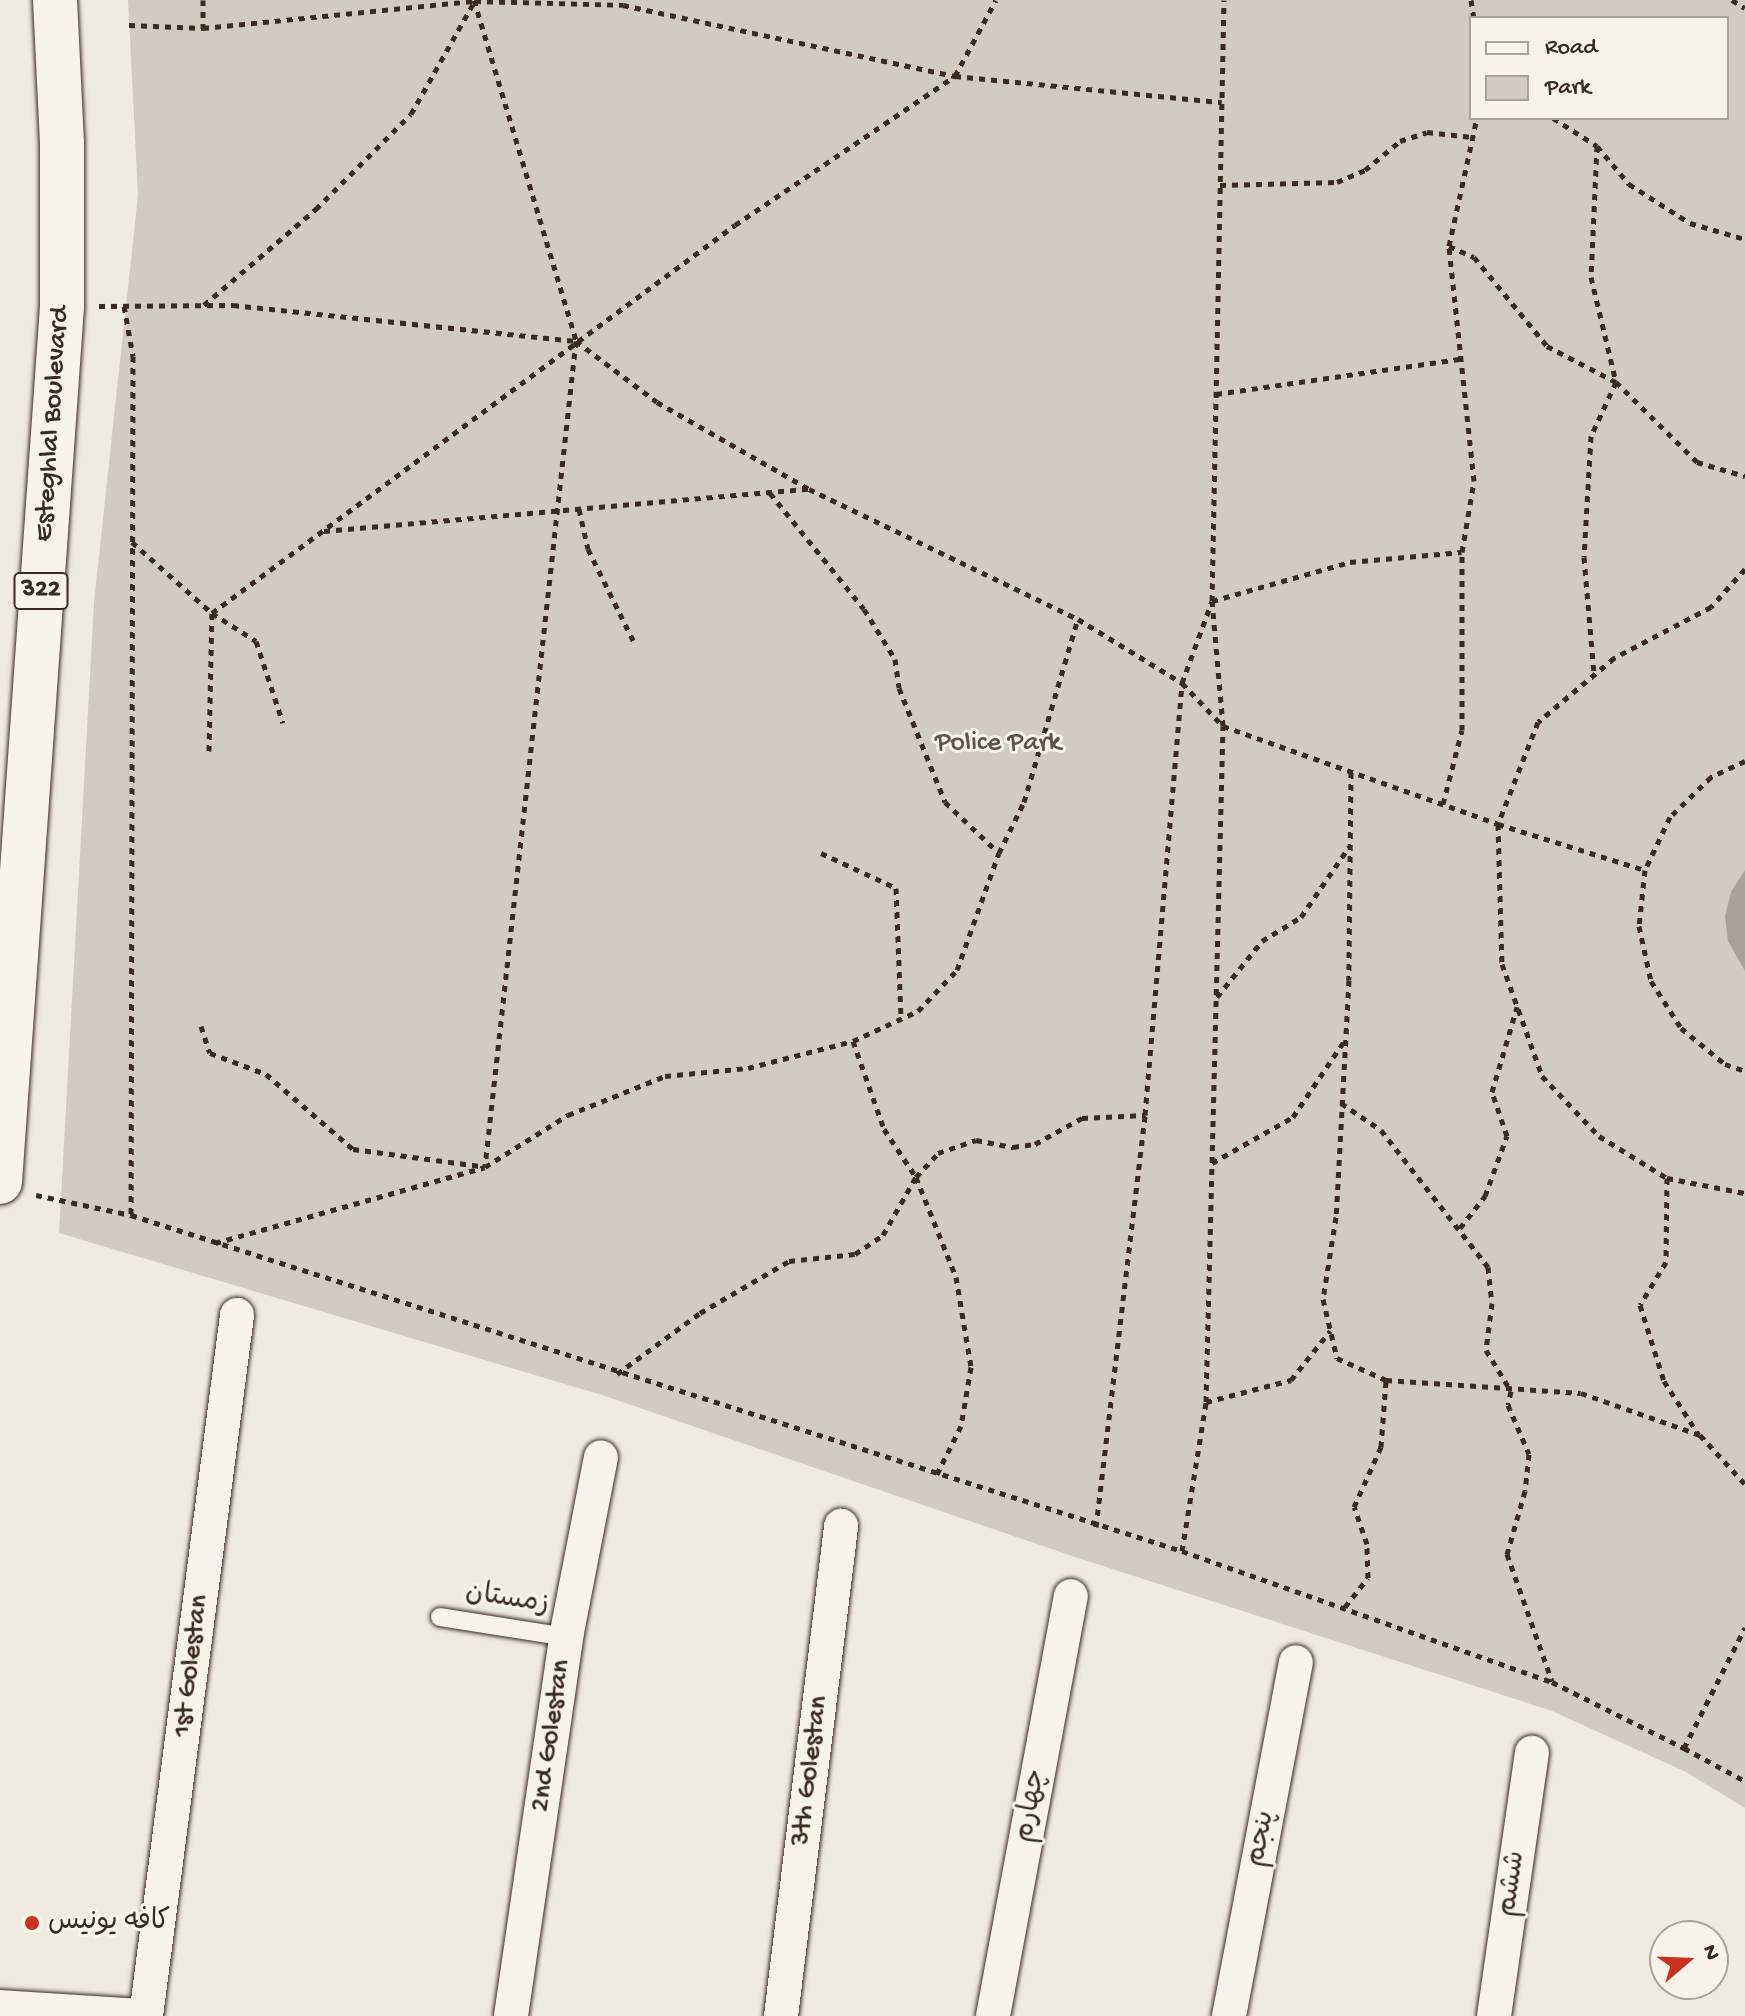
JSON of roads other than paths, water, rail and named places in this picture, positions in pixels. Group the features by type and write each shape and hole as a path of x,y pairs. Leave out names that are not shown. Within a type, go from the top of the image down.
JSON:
{"main road":[{"name":"Esteghlal Boulevard","path":"14,1188 62,307 62,143 55,0"}],"street":[{"name":"1st Golestan","path":"146,2016 237,1315"},
{"name":"2nd Golestan","path":"511,2016 566,1637 601,1457"},
{"name":"3th Golestan","path":"781,2016 841,1526"},
{"name":"چهارم","path":"993,2016 1071,1596"},
{"name":"پنجم","path":"1229,2016 1296,1662"},
{"name":"ششم","path":"1494,2016 1532,1753"},
{"path":"0,2007 139,2016"}],"lane":[{"name":"زمستان","path":"440,1617 566,1637"}],"place":[{"name":"کافه یونیس","path":"32,1923"}],"park label":[{"name":"Police Park","path":"998,744"}]}
